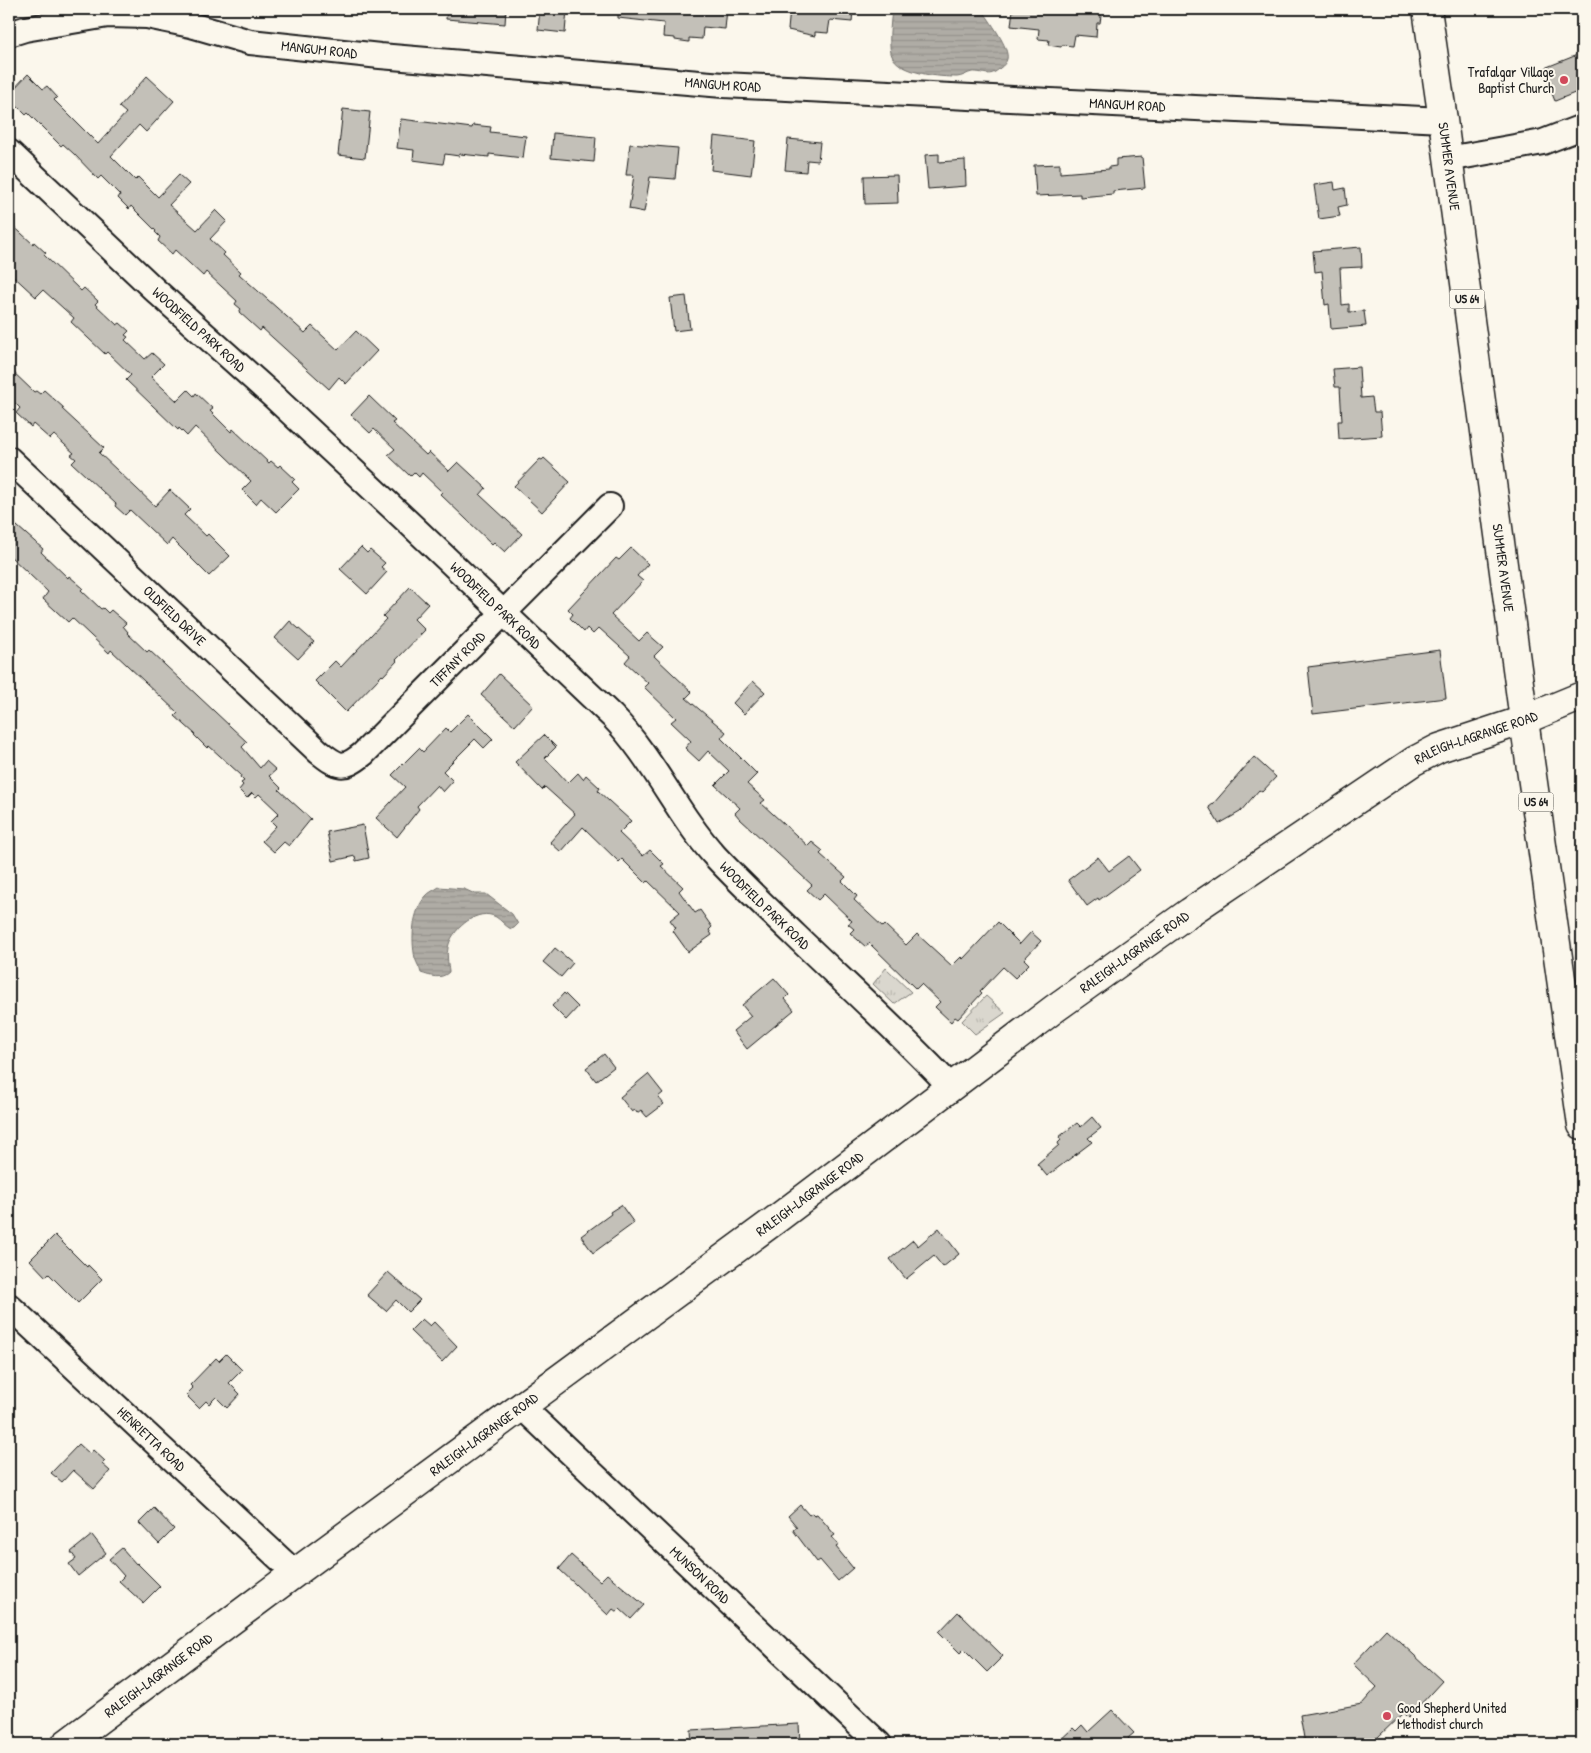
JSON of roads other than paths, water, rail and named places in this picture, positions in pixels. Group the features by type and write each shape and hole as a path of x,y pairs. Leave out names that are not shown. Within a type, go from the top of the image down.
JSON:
{"main road":[{"name":"SUMMER AVENUE","path":"1427,9 1524,720 1582,1125"},
{"name":"RALEIGH-LAGRANGE ROAD","path":"66,1744 521,1406 770,1224 1054,1009 1190,912 1414,761 1440,748 1524,720 1582,696"}],"street":[{"name":"MANGUM ROAD","path":"9,34 24,29 108,15 147,16 191,25 250,42 380,56 724,86 1443,120"},
{"path":"1448,159 1543,142 1582,127"},
{"name":"WOODFIELD PARK ROAD","path":"9,152 156,291 309,429 620,725 655,771 696,834 733,875 922,1056 951,1087"},
{"name":"OLDFIELD DRIVE","path":"9,459 318,752 337,765 344,765"},
{"name":"TIFFANY ROAD","path":"344,765 363,754 610,506"},
{"name":"HENRIETTA ROAD","path":"9,1306 295,1573"},
{"name":"MUNSON ROAD","path":"521,1406 879,1744"}],"place":[{"name":"Trafalgar Village Baptist Church","path":"1564,80"},
{"name":"Good Shepherd United Methodist church","path":"1387,1716"}]}
